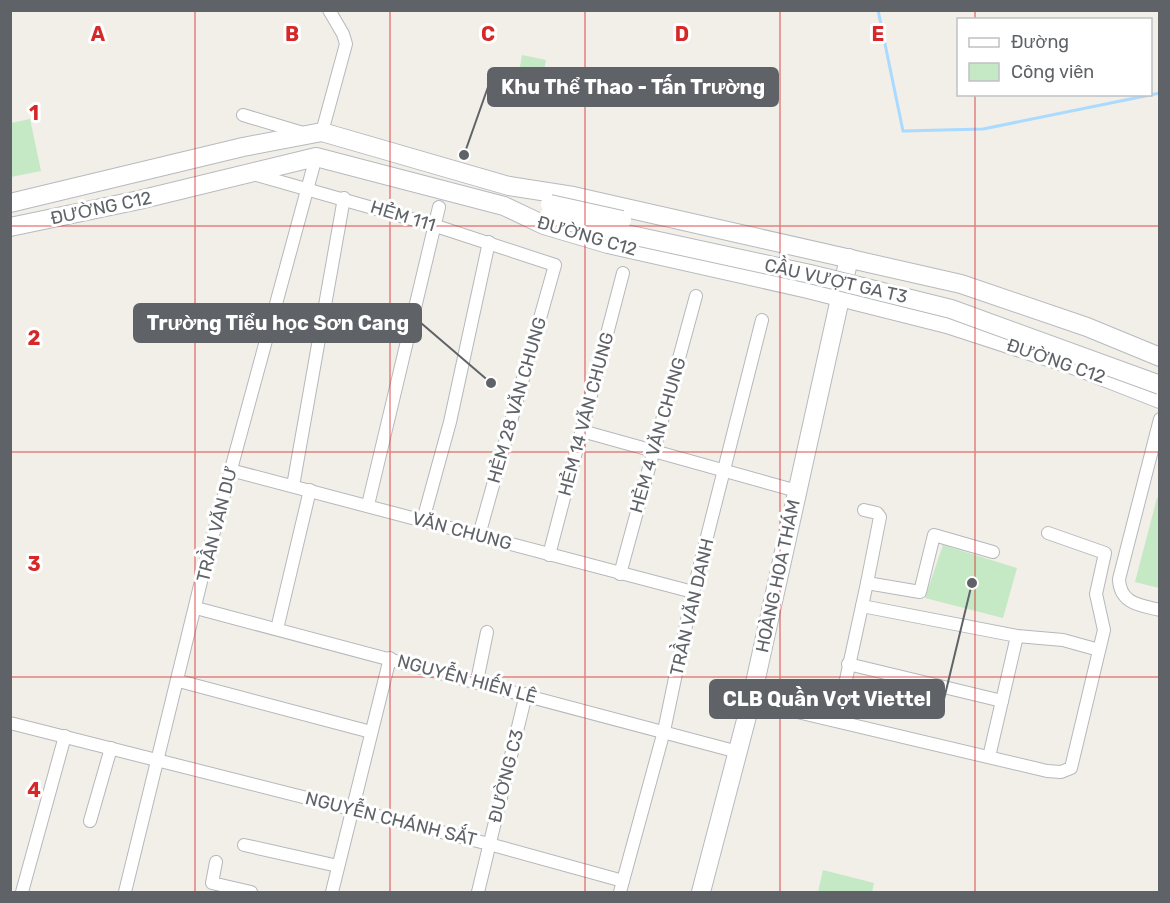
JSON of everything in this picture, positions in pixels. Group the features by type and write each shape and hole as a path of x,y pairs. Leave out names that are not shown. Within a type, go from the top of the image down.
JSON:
{"main road":[{"name":"ĐƯỜNG C12","path":"10,203 313,133 509,186 573,196 961,284 1087,327 1160,357"},
{"name":"ĐƯỜNG C12","path":"10,228 316,157 504,206 544,225 608,244 841,297 958,327 1076,366 1160,399"},
{"name":"CẦU VƯỢT GA T3","path":"509,186 549,210 951,309 1160,384"},
{"name":"CẦU VƯỢT GA T3","path":"504,206 549,210 954,298 1160,373"},
{"name":"HOÀNG HOA THÁM","path":"701,892 751,701 849,258"}],"street":[{"path":"243,115 313,133 346,44 329,10"},
{"name":"TRẦN VĂN DƯ","path":"125,892 230,470 305,190 316,157"},
{"name":"HẺM 111","path":"250,173 305,190 344,198 489,242 555,266"},
{"path":"293,486 344,198"},
{"path":"368,505 439,207"},
{"path":"423,520 450,422 489,242"},
{"name":"HẺM 28 VĂN CHUNG","path":"479,535 555,266"},
{"name":"HẺM 14 VĂN CHUNG","path":"549,555 623,273"},
{"name":"HẺM 4 VĂN CHUNG","path":"620,574 696,296"},
{"name":"TRẦN VĂN DANH","path":"622,887 664,731 693,592 762,321"},
{"path":"1160,419 1119,579 1122,595 1130,603 1160,610"},
{"path":"582,431 797,491"},
{"name":"VĂN CHUNG","path":"230,470 693,592"},
{"path":"278,629 310,490"},
{"path":"837,721 879,517 877,513 864,510"},
{"path":"751,701 1047,771 1061,772 1071,768 1104,630 1096,594 1105,553 1047,533"},
{"path":"867,583 920,592 934,535 993,552"},
{"path":"862,606 1017,636 1063,640 1099,650"},
{"name":"NGUYỄN HIẾN LÊ","path":"196,608 738,752"},
{"path":"477,681 487,633"},
{"path":"989,757 1017,636"},
{"path":"332,892 390,658"},
{"path":"848,664 1002,701"},
{"path":"179,681 371,732"},
{"name":"ĐƯỜNG C3","path":"478,892 526,694"},
{"name":"NGUYỄN CHÁNH SẮT","path":"10,723 489,844 622,887"},
{"path":"22,892 64,736"},
{"path":"90,821 111,748"},
{"path":"243,845 338,866"},
{"path":"216,862 211,888 251,892"}],"green space":[{"path":"522,55 546,60 537,106 514,101"},
{"path":"30,119 41,171 11,177 11,123"},
{"path":"1157,498 1160,498 1159,588 1135,582"},
{"path":"943,545 1017,568 1003,618 925,598"},
{"path":"823,870 874,883 872,892 818,892"}],"waterway":[{"path":"878,10 903,131 983,129 1145,96"},
{"path":"1152,95 1160,93"}],"place":[{"name":"Khu Thể Thao - Tấn Trường","path":"464,155"},
{"name":"Trường Tiểu học Sơn Cang","path":"491,383"},
{"name":"CLB Quần Vợt Viettel","path":"972,583"}]}
